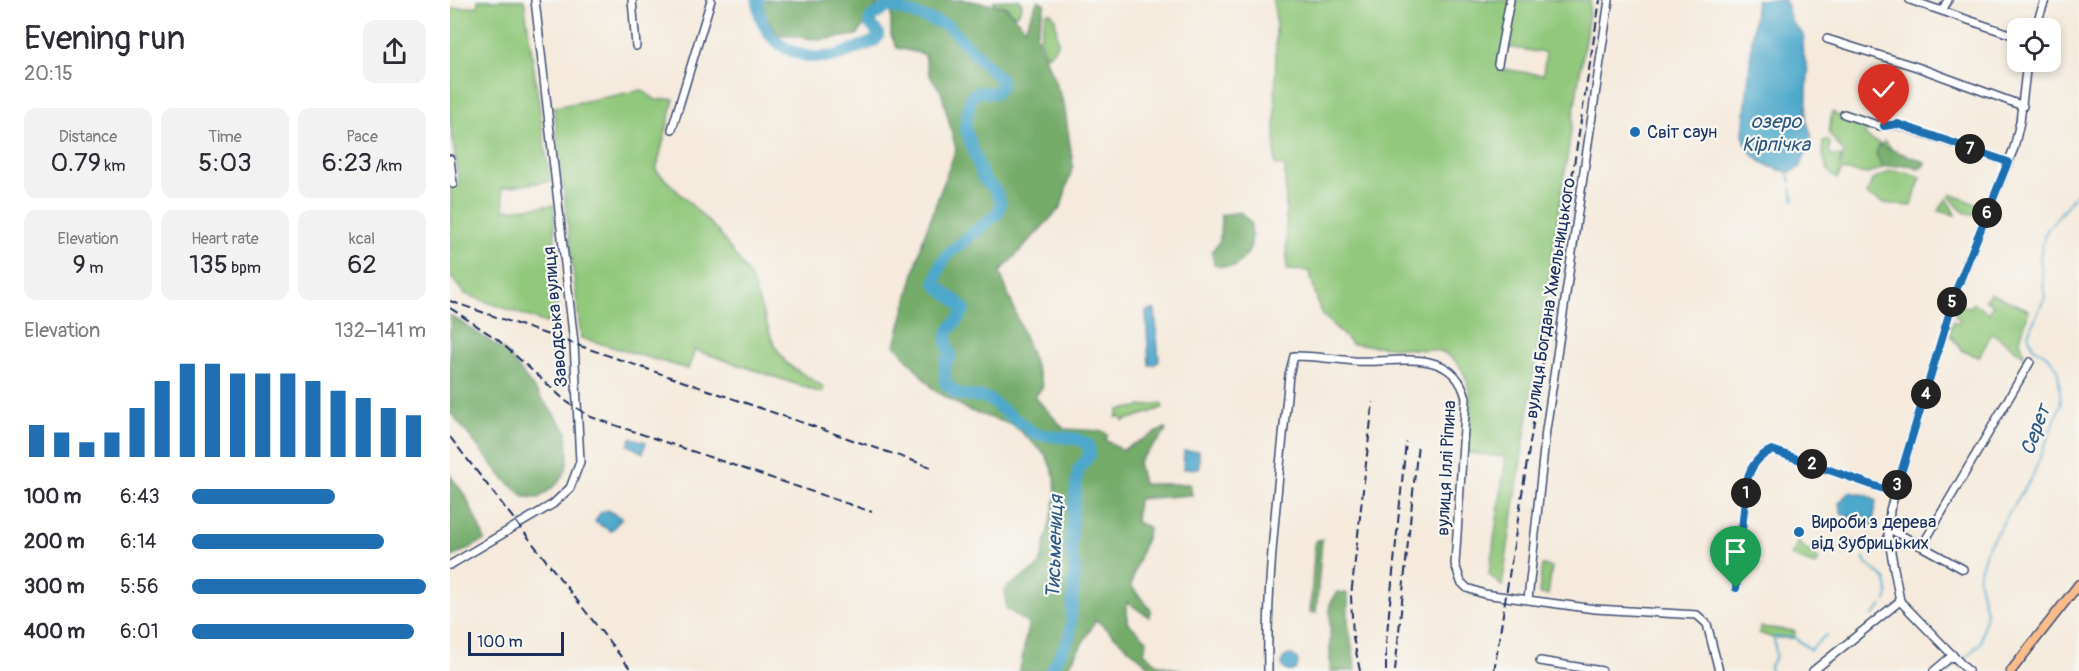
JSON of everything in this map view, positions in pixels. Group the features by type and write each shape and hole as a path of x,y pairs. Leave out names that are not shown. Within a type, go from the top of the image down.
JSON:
{"main road":[{"path":"2011,671 2079,584"}],"street":[{"name":"Заводська вулиця","path":"450,565 553,504 570,488 580,462 574,343 535,0"},
{"path":"632,0 636,46"},
{"path":"672,129 711,0"},
{"path":"1498,64 1510,0"},
{"name":"вулиця Богдана Хмельницького","path":"1528,600 1546,430 1609,0"},
{"path":"1910,0 1943,9 2007,33"},
{"path":"1943,9 1947,0"},
{"path":"2039,18 2045,0"},
{"path":"1827,39 1917,67 2023,106"},
{"path":"1966,669 1900,601 1888,528 1895,493 1957,288 2017,137 2026,72"},
{"path":"1844,114 1880,126 1898,124 2008,162"},
{"path":"450,159 453,184"},
{"name":"вулиця Іллі Ріпина","path":"1268,671 1267,612 1270,558 1294,356 1318,356 1355,361 1425,360 1450,370 1461,382 1466,398 1456,572 1461,582 1475,591 1528,600 1595,609 1692,614 1704,620 1719,671"},
{"path":"1922,546 2030,362"},
{"path":"1736,588 1747,480 1754,464 1767,452 1772,450 1895,493"},
{"path":"1888,528 1963,569"},
{"path":"1812,671 1900,601"},
{"path":"1934,671 1955,657"},
{"path":"1540,661 1602,671"}],"green space":[{"path":"478,0 524,0 550,181 502,188 505,210 554,205 557,327 465,294 450,276 451,187 459,185 450,121 450,9 478,6"},
{"path":"752,0 964,0 1005,7 1025,28 1038,0 1045,4 1036,35 1064,104 1073,165 1061,207 1000,272 1043,386 1035,397 1064,429 1102,431 1108,435 1105,440 1122,450 1165,428 1166,432 1138,462 1143,484 1190,484 1192,495 1138,499 1136,522 1149,527 1131,586 1151,610 1149,617 1127,602 1127,622 1147,640 1144,652 1157,664 1183,671 1155,671 1096,620 1066,671 1018,671 1021,666 1028,624 1006,608 1005,589 1040,565 1056,497 1055,477 1046,455 1013,425 970,411 935,391 895,345 923,239 956,149 941,91 930,76 924,54 897,48 891,35 891,4 878,4 857,35 821,40 778,34"},
{"path":"1020,0 1022,6 1018,14 1013,15 1007,6 995,5 993,1"},
{"path":"1273,0 1591,0 1502,586 1489,575 1506,457 1467,453 1470,395 1462,369 1453,359 1440,351 1352,344 1321,313 1309,271 1287,270 1285,166 1275,165 1276,20","holes":["1506,47 1546,53 1543,75 1502,69"]},
{"path":"1050,12 1055,18 1058,44 1049,55 1046,55 1040,38 1046,13"},
{"path":"642,90 656,100 674,99 656,170 716,229 750,276 774,345 787,364 824,387 822,393 695,350 688,369 581,338 554,107"},
{"path":"1832,112 1856,126 1859,124 1867,126 1865,136 1882,145 1884,141 1891,148 1883,168 1868,174 1842,170 1837,179 1830,173 1825,163 1823,142 1827,140 1830,143 1829,151 1832,156 1841,156 1840,167 1844,153 1829,133"},
{"path":"1879,145 1925,162 1924,166 1918,169 1908,165 1882,167 1876,154"},
{"path":"1890,171 1906,172 1921,177 1911,206 1884,203 1867,195 1872,180"},
{"path":"1951,194 1980,206 1977,213 1968,214 1962,210 1950,197"},
{"path":"1947,198 1955,215 1939,211"},
{"path":"1240,212 1251,223 1250,248 1235,267 1218,266 1214,264 1212,251 1220,241 1221,215"},
{"path":"1990,293 2029,310 2020,340 2024,356 1992,333 1979,357 1963,351 1949,334 1953,321 1959,323 1960,319 1955,316 1958,305 1970,307 1973,303 1989,313 1993,305 1985,300"},
{"path":"450,315 505,351 567,431 566,469 558,483 539,498 525,497 504,479 450,412"},
{"path":"1161,403 1163,408 1123,421 1121,417 1116,417 1119,410"},
{"path":"450,475 466,497 485,540 450,558"},
{"path":"1322,539 1316,613 1310,612 1315,541"},
{"path":"1798,542 1819,560 1815,565 1791,556"},
{"path":"1542,565 1552,567 1548,595 1539,594"},
{"path":"1337,592 1346,593 1348,596 1348,622 1356,671 1330,671 1330,604"},
{"path":"1760,627 1795,631 1794,638 1773,638 1759,633"}],"water":[{"name":"озеро Кірпічка","path":"1756,0 1785,0 1791,21 1804,36 1802,48 1808,71 1806,119 1811,134 1810,149 1804,156 1801,166 1792,172 1774,168 1760,161 1749,150 1743,134"},
{"path":"1155,310 1159,361 1154,365 1149,365 1146,312"},
{"path":"631,438 646,442 643,453 628,445"},
{"path":"1184,451 1199,451 1199,468 1183,469"},
{"path":"1849,492 1866,495 1876,501 1873,525 1866,526 1842,514 1839,503"},
{"path":"608,510 622,518 611,531 595,522 600,513"},
{"path":"1290,655 1298,663 1290,671 1282,663"}],"waterway":[{"name":"Тисьмениця","path":"758,0 765,27 782,46 794,52 807,56 834,56 870,43 876,40 879,34 869,23 870,18 889,6 947,25 1001,80 1000,88 995,93 979,92 971,97 965,127 983,178 996,191 1001,203 998,213 949,253 941,264 935,283 964,309 947,334 951,356 945,363 945,383 957,394 987,398 1035,434 1077,439 1088,444 1090,455 1078,470 1073,512 1071,551 1075,568 1070,636 1051,671"},
{"path":"1787,172 1791,182"},
{"path":"1791,189 1794,200"},
{"name":"Серет","path":"1943,671 1967,657 1981,642 1986,612 1978,578 1987,548 2033,475 2061,405 2058,370 2049,357 2033,347 2028,334 2045,297 2040,258 2045,233 2079,190"},
{"path":"1864,557 1865,562 1886,580 1888,594 1886,601"},
{"path":"1872,616 1882,606"},
{"path":"1771,671 1770,666 1776,656 1774,637 1794,637 1810,650 1826,635"}],"railway":[{"path":"1494,671 1600,0"},
{"path":"450,301 931,467"},
{"path":"450,308 497,339 567,402 591,417 872,512"},
{"path":"1360,671 1353,637 1351,596 1373,402"},
{"path":"450,437 632,671"},
{"path":"1386,671 1386,643 1406,442"},
{"path":"1395,671 1418,443"}],"place":[{"name":"Світ саун","path":"1635,132"},
{"name":"Вироби з дерева від Зубрицьких","path":"1799,532"}],"route":[{"path":"1736,588 1747,480 1754,464 1767,452 1772,450 1895,493 1957,288 2008,162 1898,124 1884,126"}]}
